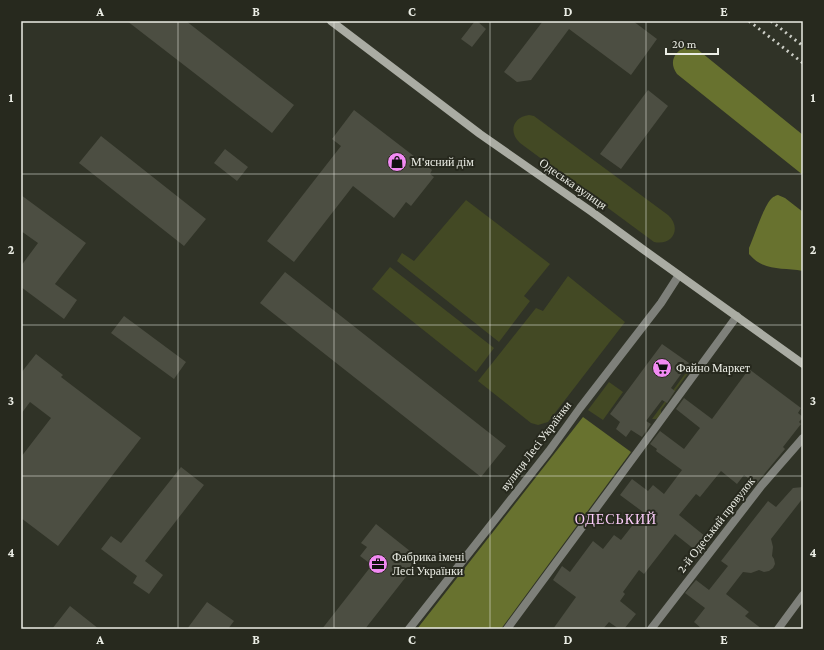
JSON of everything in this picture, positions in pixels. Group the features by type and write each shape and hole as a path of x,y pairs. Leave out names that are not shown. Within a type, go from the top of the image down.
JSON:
{"main road":[{"name":"Одеська вулиця","path":"331,21 480,134 592,212 803,364"}],"street":[{"name":"вулиця Лесі Українки","path":"409,629 549,451 653,313 679,275"},
{"path":"507,629 737,316"},
{"name":"2-й Одеський провулок","path":"651,629 762,485 803,438"},
{"path":"778,629 803,595"}],"green space":[{"path":"687,46 697,49 803,135 803,175 677,74 673,65 674,57 679,51"},
{"path":"529,115 534,116 668,215 672,220 675,230 670,239 661,243 654,242 520,143 514,134 514,126 519,119"},
{"path":"778,195 785,198 803,212 803,271 767,266 755,260 749,254 749,248 766,207 772,198"},
{"path":"466,200 550,264 524,296 530,301 499,342 397,261 402,253 414,261"},
{"path":"390,267 494,348 476,372 372,289"},
{"path":"568,276 625,322 548,422 538,425 531,423 478,381 536,308 543,311"},
{"path":"693,363 695,364 661,410 661,416 656,419 652,419"},
{"path":"609,382 623,392 603,420 588,410"},
{"path":"583,417 631,452 501,629 417,629"}],"building":[{"path":"127,21 186,21 294,105 272,133"},
{"path":"475,21 486,29 472,47 461,39"},
{"path":"543,21 633,21 657,39 631,75 569,29 531,80 517,82 504,72"},
{"path":"648,90 668,106 621,169 600,154"},
{"path":"354,110 432,170 430,174 434,177 411,206 406,202 394,218 353,186 294,262 267,241 341,146 332,139"},
{"path":"101,136 206,219 184,246 79,163"},
{"path":"225,149 248,167 237,181 214,163"},
{"path":"21,195 86,243 55,284 77,300 64,319 21,287 21,266 38,243 21,231"},
{"path":"285,272 506,446 481,477 260,303"},
{"path":"124,316 186,362 174,379 111,333"},
{"path":"662,344 689,363 671,388 675,391 667,403 662,400 646,421 651,424 642,437 631,430 626,437 616,429 620,422 610,414"},
{"path":"36,354 63,375 61,377 141,438 58,546 21,518 21,457 51,418 30,402 21,414 21,373"},
{"path":"749,369 801,408 798,413 803,417 799,422 801,424 783,447 785,449 756,484 744,475 737,484 721,471 700,497 696,494 679,515 711,541 700,554 675,534 644,574 639,570 623,592 625,594 620,601 636,614 624,629 619,629 609,622 603,629 553,629 576,597 553,580 562,566 570,572 593,541 603,549 614,535 621,540 643,512 620,495 632,479 648,491 653,485 664,494 682,470 656,451 657,449 650,444 660,431 684,449 700,428 676,409 684,398 712,419"},
{"path":"181,467 204,485 145,561 163,575 149,594 133,583 137,576 101,549 111,536 121,543"},
{"path":"803,487 803,498 771,539 773,547 772,556 775,564 773,568 764,572 759,570 751,573 743,572 726,594 749,612 745,616 762,629 702,629 694,622 705,608 685,593 696,580 709,590 728,566 721,561 768,501 776,507 793,488"},
{"path":"376,524 420,559 365,629 322,629 372,565 360,556 367,547 361,543"},
{"path":"207,602 234,621 228,629 187,629"},
{"path":"70,606 99,629 52,629"}],"railway":[{"path":"749,21 803,63"},
{"path":"771,21 803,46"}],"place":[{"name":"М'ясний дім","path":"397,162"},
{"name":"Файно Маркет","path":"662,368"},
{"name":"Фабрика імені Лесі Українки","path":"378,564"}],"district":[{"name":"ОДЕСЬКИЙ","path":"616,519"}]}
